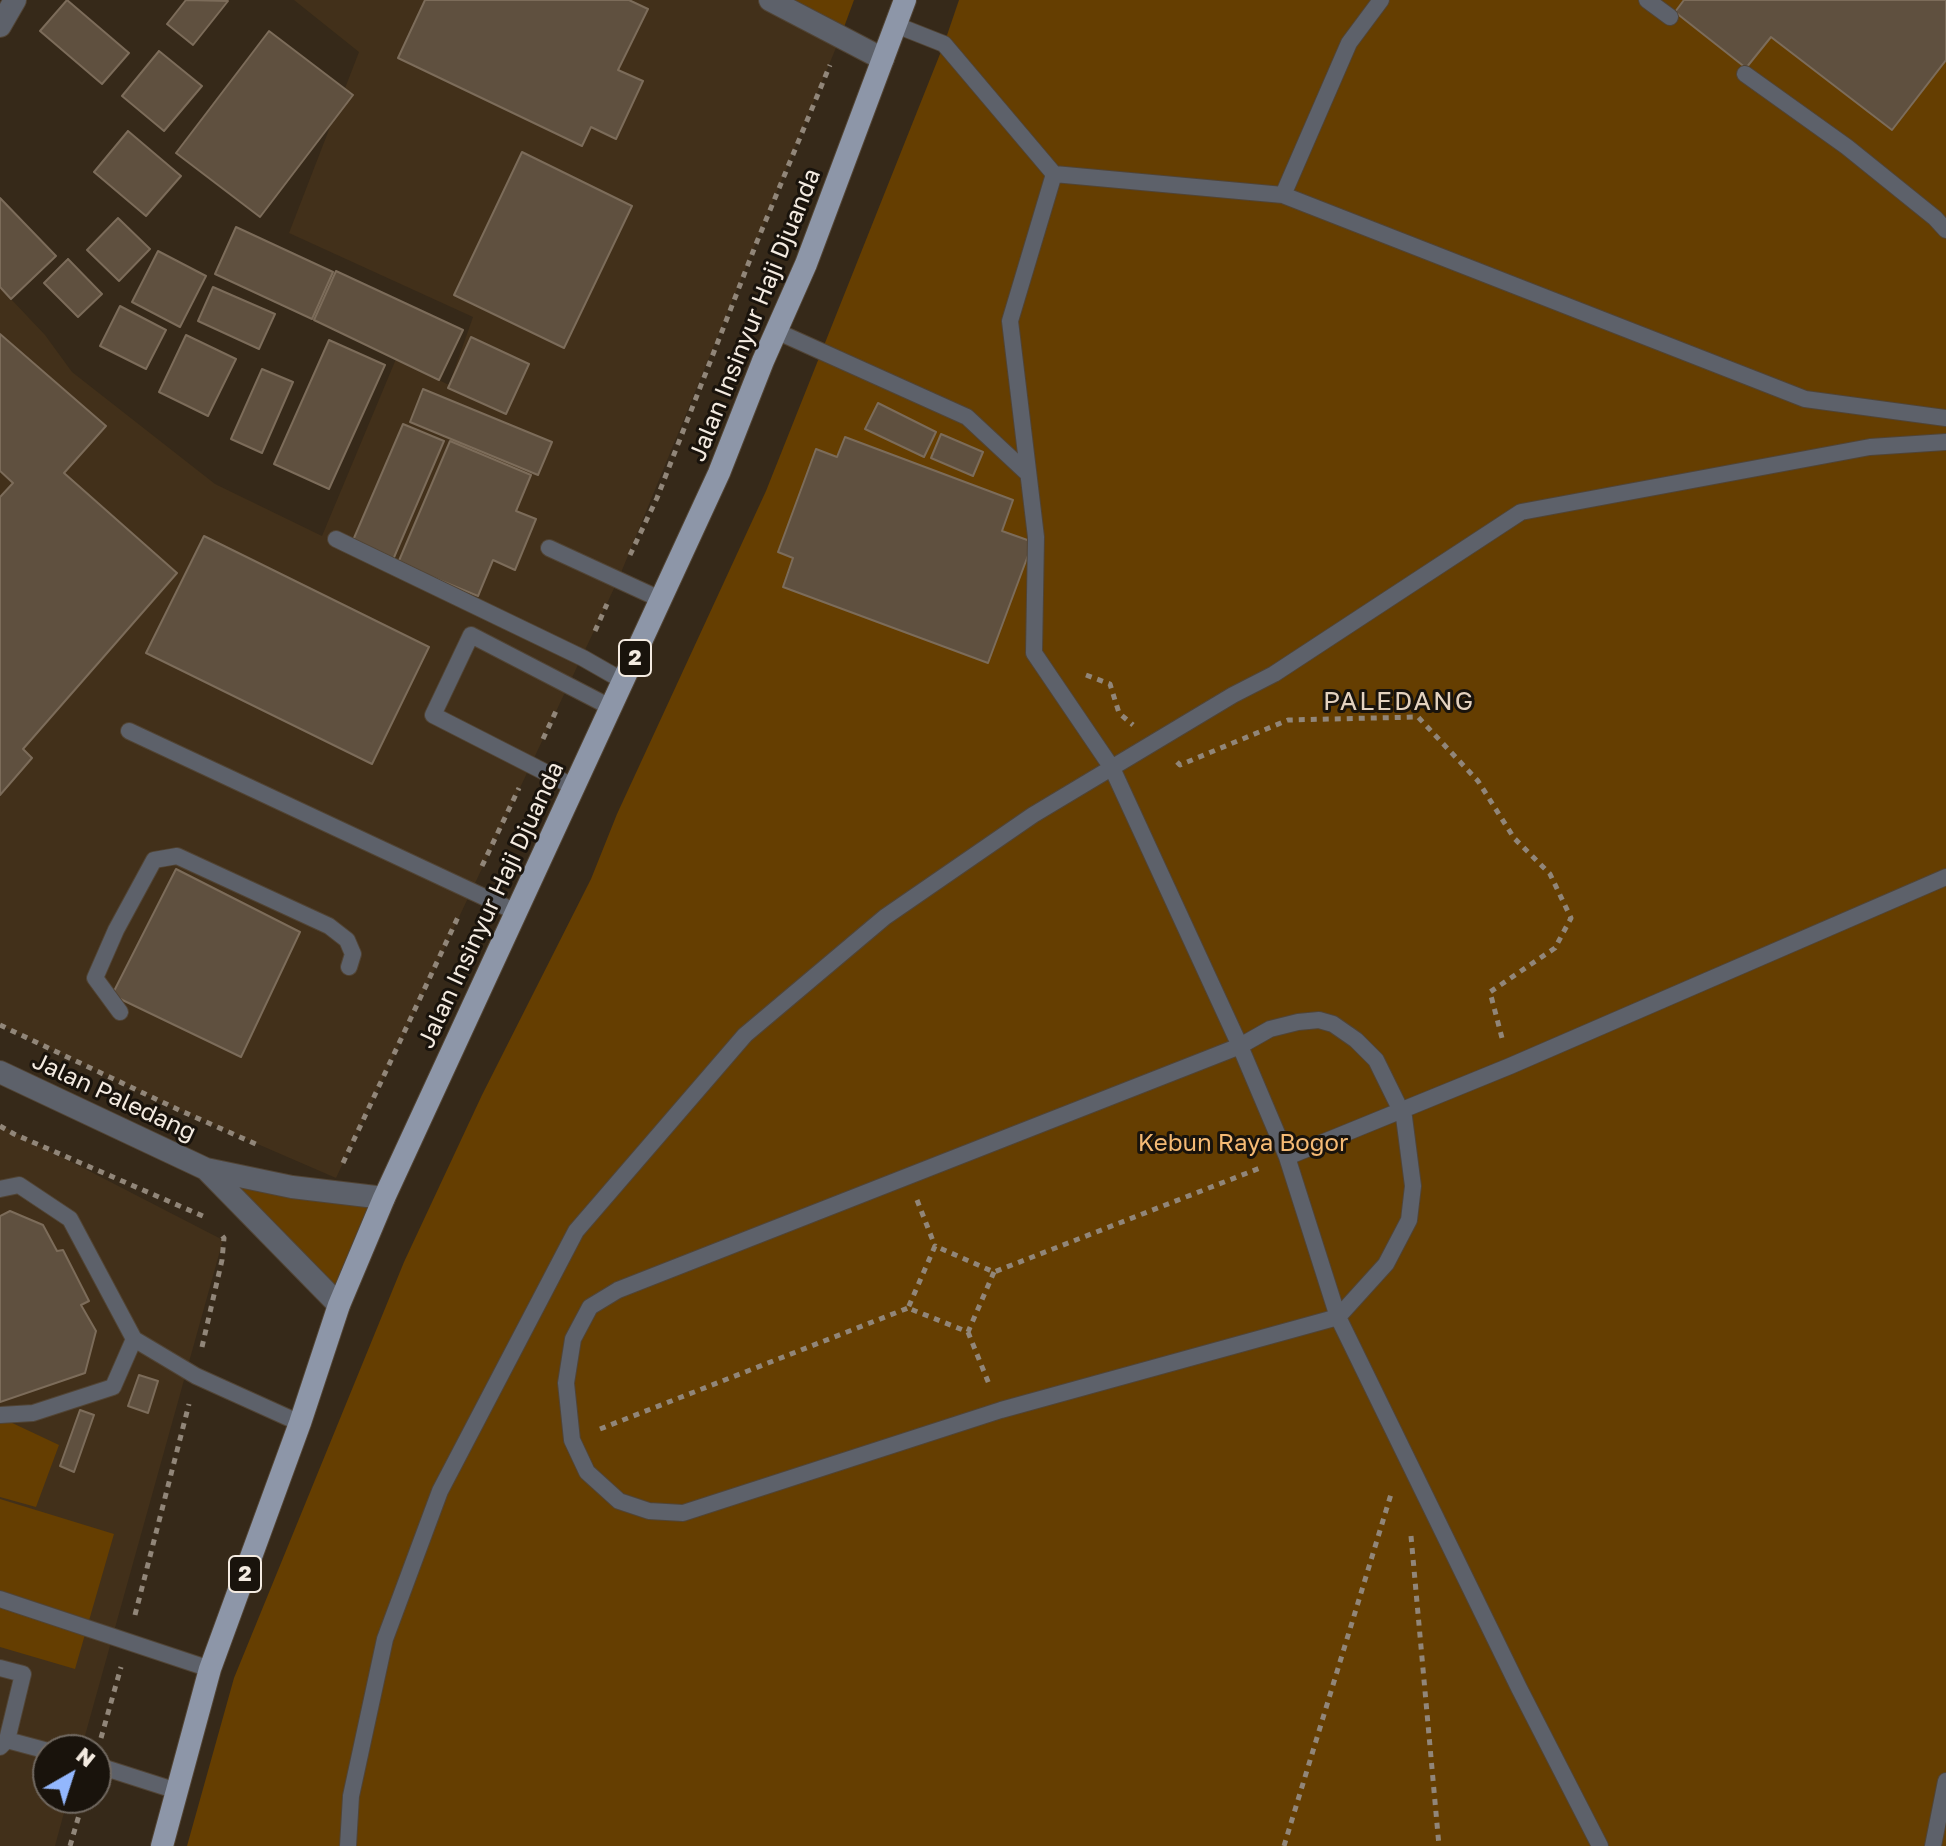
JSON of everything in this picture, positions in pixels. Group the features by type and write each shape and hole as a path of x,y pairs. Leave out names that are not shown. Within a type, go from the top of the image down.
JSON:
{"main road":[{"name":"Jalan Insinyur Haji Djuanda","path":"162,1846 210,1669 300,1423 339,1305 384,1198 719,473 806,264 905,0"}],"street":[{"path":"0,26 15,0"},
{"path":"770,0 883,59"},
{"name":"Jalan Paledang","path":"0,1072 206,1169 292,1187 384,1198"},
{"name":"Jalan Paledang","path":"206,1169 339,1305"}],"lane":[{"path":"1283,195 1349,43 1381,0"},
{"path":"1647,0 1670,17"},
{"path":"896,25 944,44 1054,174 1283,195 1805,399 1946,418"},
{"path":"1745,74 1847,147 1946,230"},
{"path":"1054,174 1010,321 1036,547 1034,653 1112,768 1240,1046 1287,1157 1338,1317 1519,1688 1600,1846"},
{"path":"776,331 967,417 1026,472"},
{"path":"348,1846 351,1796 385,1639 440,1491 576,1231 745,1035 885,917 1033,815 1233,695 1274,674 1521,512 1870,447 1946,442"},
{"path":"336,539 583,658 625,682"},
{"path":"549,548 662,600"},
{"path":"576,788 433,715 471,635 612,708"},
{"path":"129,731 516,912"},
{"path":"120,1012 95,978 154,860 177,856 329,926 347,940 353,954 349,967"},
{"path":"1287,1157 1510,1066 1946,877"},
{"path":"1319,1020 1333,1024 1356,1040 1376,1060 1404,1117 1413,1186 1409,1220 1386,1264 1338,1317 1001,1410 683,1513 649,1511 619,1501 587,1472 572,1440 566,1383 573,1339 590,1307 618,1290 1240,1046 1270,1029 1298,1022 1319,1020"},
{"path":"0,1189 19,1185 70,1219 134,1339 196,1376 300,1423"},
{"path":"0,1415 33,1413 113,1387 134,1339"},
{"path":"0,1599 210,1669"},
{"path":"0,1668 23,1674 4,1743 32,1748"},
{"path":"112,1770 177,1791"},
{"path":"1933,1846 1946,1781"}],"path":[{"path":"719,338 829,69"},
{"path":"1253,733 1288,720 1418,717 1478,781 1514,838 1550,874 1571,918 1555,948 1490,992 1510,1066"},
{"path":"341,1166 420,1000"},
{"path":"0,1025 264,1147"},
{"path":"0,1126 203,1215 224,1238 222,1260 196,1376 129,1640 102,1734"},
{"path":"968,1332 994,1272 1287,1157"},
{"path":"907,1177 935,1246 994,1272"},
{"path":"908,1308 935,1246"},
{"path":"572,1440 908,1308 968,1332 1001,1410"},
{"path":"1284,1846 1403,1452"},
{"path":"1410,1531 1439,1846"},
{"path":"70,1846 79,1814"}],"shaded area":[{"path":"294,0 772,0 840,38 618,580 336,1178 179,1110 0,1025 0,198 56,256 11,299 45,335 72,372 215,484 322,536 396,359 449,385 473,317 289,233 359,52"},
{"path":"0,1125 223,1240 85,1734 32,1734 32,1814 64,1814 55,1846 0,1846"}],"green space":[{"path":"770,0 854,0 840,38"},
{"name":"Kebun Raya Bogor","path":"959,0 1946,0 1946,1846 187,1846 234,1678 404,1262 482,1095 591,879 617,814 766,491"},
{"path":"206,1169 384,1198 339,1305"},
{"path":"8,1421 59,1445 36,1507 0,1497 0,1422"},
{"path":"0,1499 114,1534 75,1669 0,1647"}],"building":[{"path":"67,0 129,53 102,84 40,31"},
{"path":"186,0 228,1 193,45 167,24"},
{"path":"425,0 629,0 648,9 618,70 643,81 616,139 591,127 582,146 398,58"},
{"path":"1684,0 1946,0 1946,60 1892,130 1771,37 1746,68 1675,12"},
{"path":"269,31 353,95 260,217 176,153"},
{"path":"159,51 202,86 164,131 122,96"},
{"path":"128,131 181,176 146,216 94,172"},
{"path":"522,152 632,206 564,348 454,295"},
{"path":"0,198 56,256 11,299 0,287"},
{"path":"118,218 150,249 119,281 87,250"},
{"path":"236,227 333,272 312,319 215,274"},
{"path":"158,251 206,276 180,327 132,302"},
{"path":"68,259 102,294 78,317 44,283"},
{"path":"336,271 463,330 439,380 314,320"},
{"path":"213,287 275,314 259,349 198,321"},
{"path":"120,306 166,330 146,369 100,346"},
{"path":"0,334 106,426 64,473 177,573 23,749 32,758 0,795 0,497 13,483 0,471"},
{"path":"186,335 236,359 208,416 159,392"},
{"path":"471,337 529,364 506,414 448,388"},
{"path":"329,340 385,365 329,489 274,464"},
{"path":"262,369 293,382 262,453 231,439"},
{"path":"423,389 552,442 538,475 410,422"},
{"path":"878,403 936,432 924,457 865,429"},
{"path":"403,424 444,441 392,562 351,545"},
{"path":"941,434 983,452 973,476 931,458"},
{"path":"845,437 1013,500 1002,531 1033,542 988,663 783,587 793,558 778,552 816,449 837,457"},
{"path":"450,441 531,475 516,511 536,519 515,570 493,560 478,596 398,563"},
{"path":"204,536 429,647 372,764 146,653"},
{"path":"176,869 300,932 241,1057 112,995"},
{"path":"10,1211 43,1225 57,1251 63,1250 89,1301 81,1305 96,1331 85,1373 0,1402 0,1216"},
{"path":"139,1375 158,1381 148,1413 128,1406"},
{"path":"80,1410 94,1415 74,1472 60,1466"}],"district":[{"name":"PALEDANG","path":"1399,702"}]}
